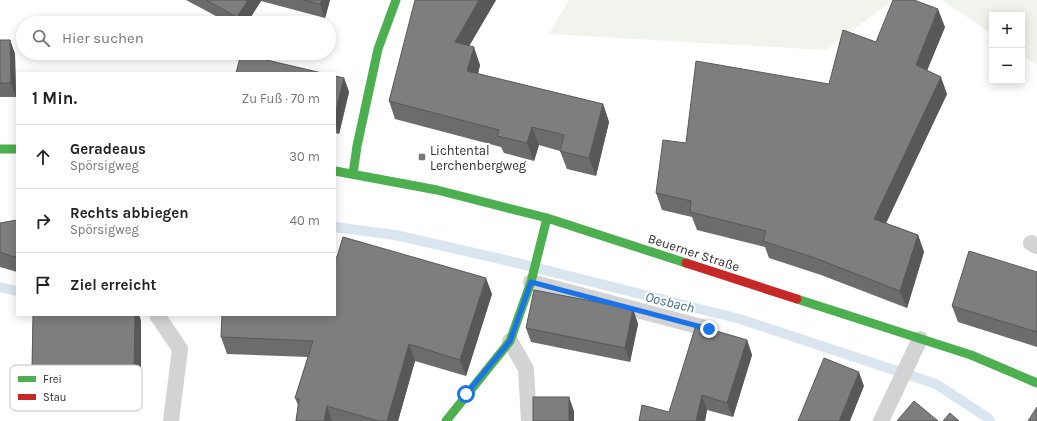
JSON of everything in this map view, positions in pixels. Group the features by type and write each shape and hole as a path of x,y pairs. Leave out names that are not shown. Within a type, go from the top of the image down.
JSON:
{"main road":[{"path":"353,174 357,146 378,49 396,0"},
{"path":"0,149 16,149"},
{"name":"Beuerner Straße","path":"336,171 437,190 547,218 918,343 971,355 1037,383"},
{"path":"446,421 510,341 531,282 547,218"}],"lane":[{"path":"531,282 709,329"},
{"path":"158,316 180,349 171,421"},
{"path":"510,341 526,369 529,421"},
{"path":"881,421 918,343"}],"shaded area":[{"path":"569,0 894,0 825,50 549,34"},
{"path":"942,0 1037,0 1037,65 1025,57 1025,12 989,12 989,32"}],"building":[{"path":"206,0 248,0 238,16"},
{"path":"303,0 322,0 320,4"},
{"path":"415,0 479,0 455,42 474,47 467,71 603,104 589,158 560,151 564,135 532,127 527,143 497,136 499,130 389,101"},
{"path":"893,0 914,0 938,9 916,65 941,77 874,219 918,235 900,291 815,258 763,241 766,231 690,212 691,201 656,193 663,140 686,143 696,61 829,84 843,30 876,42"},
{"path":"0,40 10,40 11,83 0,83"},
{"path":"239,60 267,60 318,72 236,72"},
{"path":"336,76 344,78 336,111"},
{"path":"16,220 16,256 0,252 0,223"},
{"path":"343,237 486,278 460,360 409,344 387,421 378,421 327,406 324,421 296,421 299,399 295,398 313,341 221,337 222,316 336,316 337,257"},
{"path":"969,251 1037,272 1037,332 952,306"},
{"path":"534,290 633,309 625,348 526,328"},
{"path":"33,316 135,316 134,365 32,365"},
{"path":"696,325 747,340 727,403 702,395 696,421 639,421 642,405 669,412"},
{"path":"824,358 859,372 839,421 798,421"},
{"path":"533,397 569,397 569,421 533,421"},
{"path":"914,401 938,421 897,421"},
{"path":"1037,407 1037,421 1028,421"},
{"path":"950,413 959,421 943,421"}],"waterway":[{"name":"Oosbach","path":"336,227 395,235 505,260 740,319 936,384 988,418 990,421"},
{"name":"Oosbach","path":"0,287 16,291"}],"traffic: fast":[{"path":"353,174 357,146 378,49 396,0"},
{"path":"0,149 16,149"},
{"path":"336,171 437,190 547,218 686,263"},
{"path":"446,421 510,341 531,282 547,218"},
{"path":"797,299 971,355 1037,383"}],"traffic: jam":[{"path":"686,263 797,299"}],"place":[{"name":"Lichtental Lerchenbergweg","path":"422,157"}],"route":[{"path":"466,394 510,341 531,282 709,329"}]}
